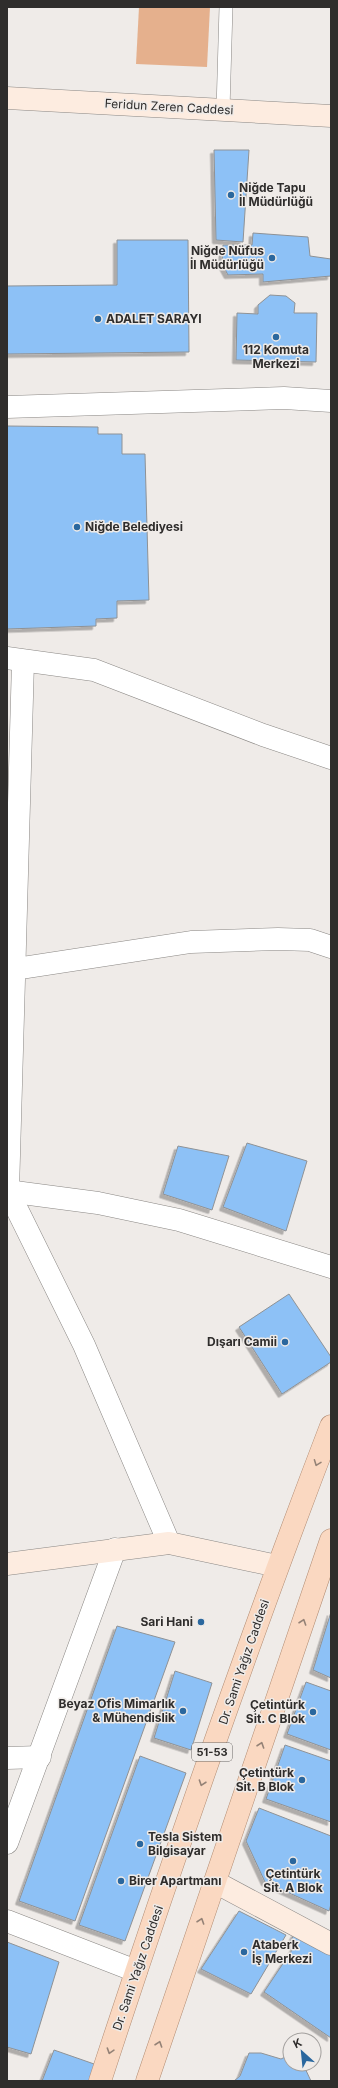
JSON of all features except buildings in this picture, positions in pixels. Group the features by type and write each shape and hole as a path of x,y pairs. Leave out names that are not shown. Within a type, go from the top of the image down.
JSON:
{"main road":[{"name":"Dr. Sami Yağız Caddesi","path":"100,2081 136,1971 277,1566 331,1426"},
{"path":"147,2081 331,1540"}],"street":[{"name":"Feridun Zeren Caddesi","path":"7,98 331,116"},
{"path":"7,407 284,398 331,401"},
{"path":"169,1543 84,1345 8,1191 15,969 15,660 94,670 263,735 331,758"},
{"path":"15,969 191,942 278,939 310,940 331,947"},
{"path":"8,1191 98,1203 179,1220 331,1267"},
{"path":"7,1564 169,1543 277,1566"},
{"path":"7,1843 40,1757 115,1549"},
{"path":"7,1758 40,1757"},
{"path":"215,1882 331,1944"},
{"path":"7,1921 136,1971"}],"lane":[{"path":"223,110 226,7"}],"shaded area":[{"path":"139,7 210,7 207,67 136,64"}],"place":[{"name":"Niğde Tapu İl Müdürlüğü","path":"231,195"},
{"name":"Niğde Nüfus İl Müdürlüğü","path":"272,258"},
{"name":"ADALET SARAYI","path":"98,319"},
{"name":"112 Komuta Merkezi","path":"276,337"},
{"name":"Niğde Belediyesi","path":"77,527"},
{"name":"Dışarı Camii","path":"285,1342"},
{"name":"Sari Hani","path":"201,1622"},
{"name":"Beyaz Ofis Mimarlık & Mühendislik","path":"183,1711"},
{"name":"Çetintürk Sit. C Blok","path":"313,1712"},
{"name":"Çetintürk Sit. B Blok","path":"302,1780"},
{"name":"Tesla Sistem Bilgisayar","path":"140,1844"},
{"name":"Çetintürk Sit. A Blok","path":"293,1861"},
{"name":"Birer Apartmanı","path":"121,1881"},
{"name":"Ataberk İş Merkezi","path":"244,1952"}]}
